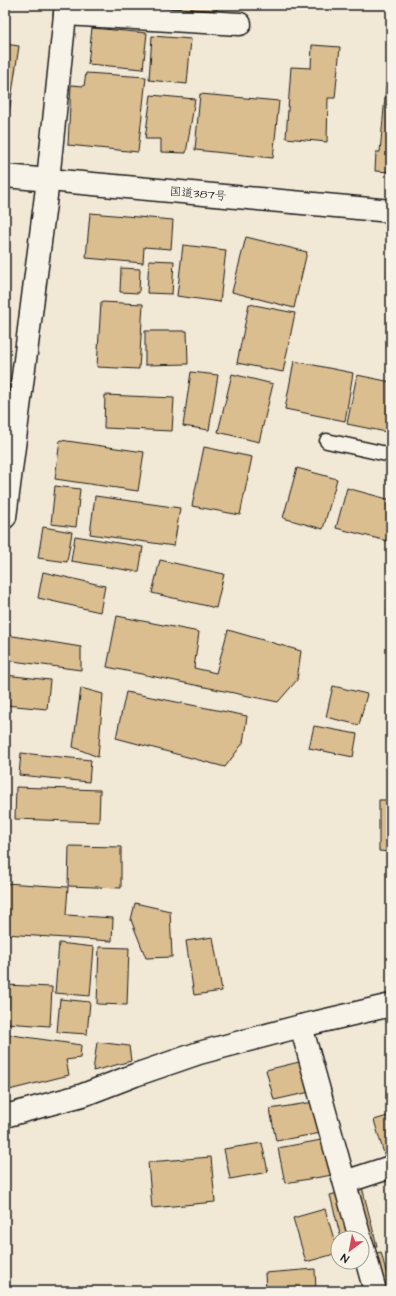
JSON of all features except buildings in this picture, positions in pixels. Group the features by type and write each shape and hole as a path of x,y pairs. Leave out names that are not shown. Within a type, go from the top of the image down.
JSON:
{"main road":[{"path":"5,517 48,180 65,10 240,24"},
{"name":"国道387号","path":"5,176 391,210"},
{"path":"5,1116 83,1094 199,1053 301,1026 391,1005"},
{"path":"301,1026 358,1230"},
{"path":"345,1182 391,1167"},
{"path":"369,1270 375,1291"}],"lane":[{"path":"327,441 391,455"}]}
